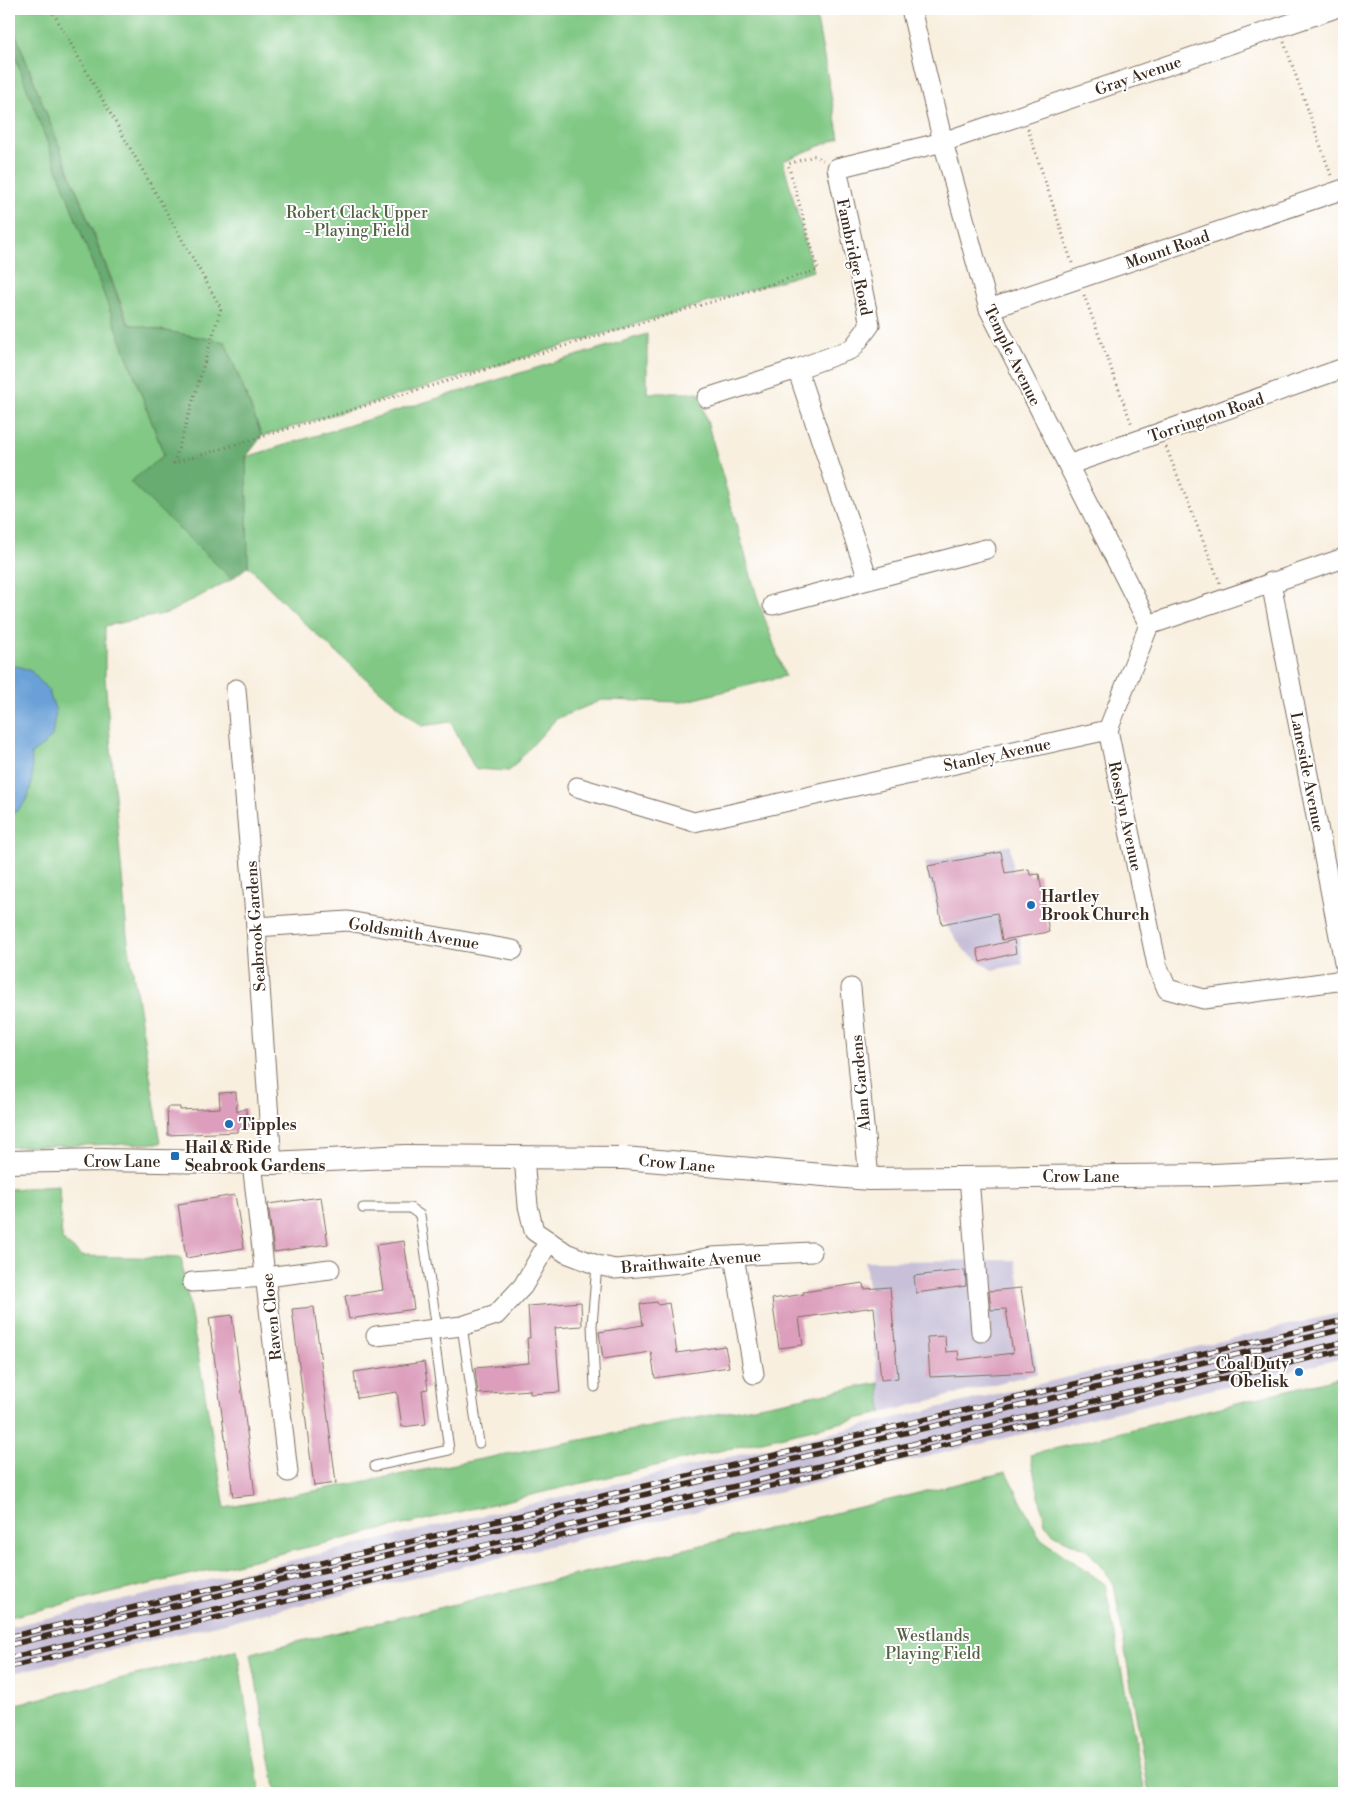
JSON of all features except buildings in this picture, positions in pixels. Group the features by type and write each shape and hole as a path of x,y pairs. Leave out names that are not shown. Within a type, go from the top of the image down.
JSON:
{"street":[{"name":"Temple Avenue","path":"911,9 942,142 989,309 1148,624"},
{"name":"Gray Avenue","path":"942,142 1333,9"},
{"path":"837,168 942,142"},
{"name":"Fambridge Road","path":"707,398 852,349 870,325 837,168"},
{"name":"Mount Road","path":"989,309 1340,191"},
{"name":"Torrington Road","path":"1068,465 1344,368"},
{"path":"797,369 868,579"},
{"path":"773,605 986,549"},
{"path":"1108,730 1148,624 1344,558"},
{"name":"Laneside Avenue","path":"1271,582 1344,962"},
{"name":"Seabrook Gardens","path":"236,689 256,927 262,1163"},
{"name":"Stanley Avenue","path":"577,787 694,822 1108,730"},
{"name":"Rosslyn Avenue","path":"1108,730 1157,965 1167,989 1204,999 1344,980"},
{"name":"Goldsmith Avenue","path":"256,927 348,921 513,950"},
{"name":"Alan Gardens","path":"851,988 869,1179"},
{"name":"Crow Lane","path":"9,1162 100,1160 262,1163 405,1156 624,1158 869,1179 1213,1176 1344,1169"},
{"name":"Braithwaite Avenue","path":"524,1157 528,1206 534,1231 566,1254 616,1269 682,1263 711,1257 812,1252"},
{"name":"Raven Close","path":"262,1163 266,1277 288,1472"},
{"path":"969,1178 982,1332"},
{"path":"376,1336 462,1326 496,1316 523,1286 549,1242"},
{"path":"734,1256 754,1374"},
{"path":"192,1282 266,1277 330,1269"}],"lane":[{"path":"363,1208 410,1208 420,1215 449,1450 375,1466"},
{"path":"595,1387 592,1325 597,1264"},
{"path":"462,1326 479,1443"}],"path":[{"path":"51,9 221,308 174,463 818,270 788,164 814,156 837,168"},
{"path":"1279,27 1340,191"},
{"path":"1023,115 1078,279 1138,441"},
{"path":"1160,432 1226,598"}],"shaded area":[{"path":"1010,845 1023,964 992,970 965,951 938,914 925,863"},
{"path":"1015,1260 1038,1373 882,1413 865,1261"},
{"path":"1344,1312 1344,1358 9,1674 9,1627"}],"green space":[{"name":"Robert Clack Upper - Playing Field","path":"9,9 815,9 839,138 783,161 813,271 262,436 225,342 129,324 9,17"},
{"path":"9,17 128,324 225,342 262,436 246,457 248,566 232,579 130,482 164,455 9,40"},
{"path":"9,40 164,455 131,482 232,579 168,613 105,626 105,678 127,935 161,1143 9,1147"},
{"path":"647,334 647,393 699,393 758,600 785,676 683,702 602,700 556,719 509,771 475,769 451,722 422,726 305,624 248,566 246,457"},
{"path":"59,1186 62,1240 82,1256 181,1258 225,1508 879,1383 882,1413 9,1617 9,1189"},
{"path":"1344,1376 1344,1793 1149,1793 1114,1584 1088,1550 1054,1535 1045,1523 1030,1455"},
{"name":"Westlands Playing Field","path":"1006,1472 1040,1538 1105,1584 1145,1793 276,1793 251,1653"},
{"path":"237,1650 260,1793 9,1793 9,1706"}],"water":[{"path":"18,666 31,671 48,690 56,711 52,736 45,744 31,754 32,780 27,797 17,811 9,815 9,669"}],"railway":[{"path":"9,1637 1344,1320"},
{"path":"9,1645 1344,1329"},
{"path":"9,1658 1344,1342"},
{"path":"9,1667 1344,1350"}],"place":[{"name":"Hartley Brook Church","path":"1031,905"},
{"name":"Tipples","path":"229,1124"},
{"name":"Hail & Ride Seabrook Gardens","path":"175,1156"},
{"name":"Coal Duty Obelisk","path":"1299,1372"}]}
